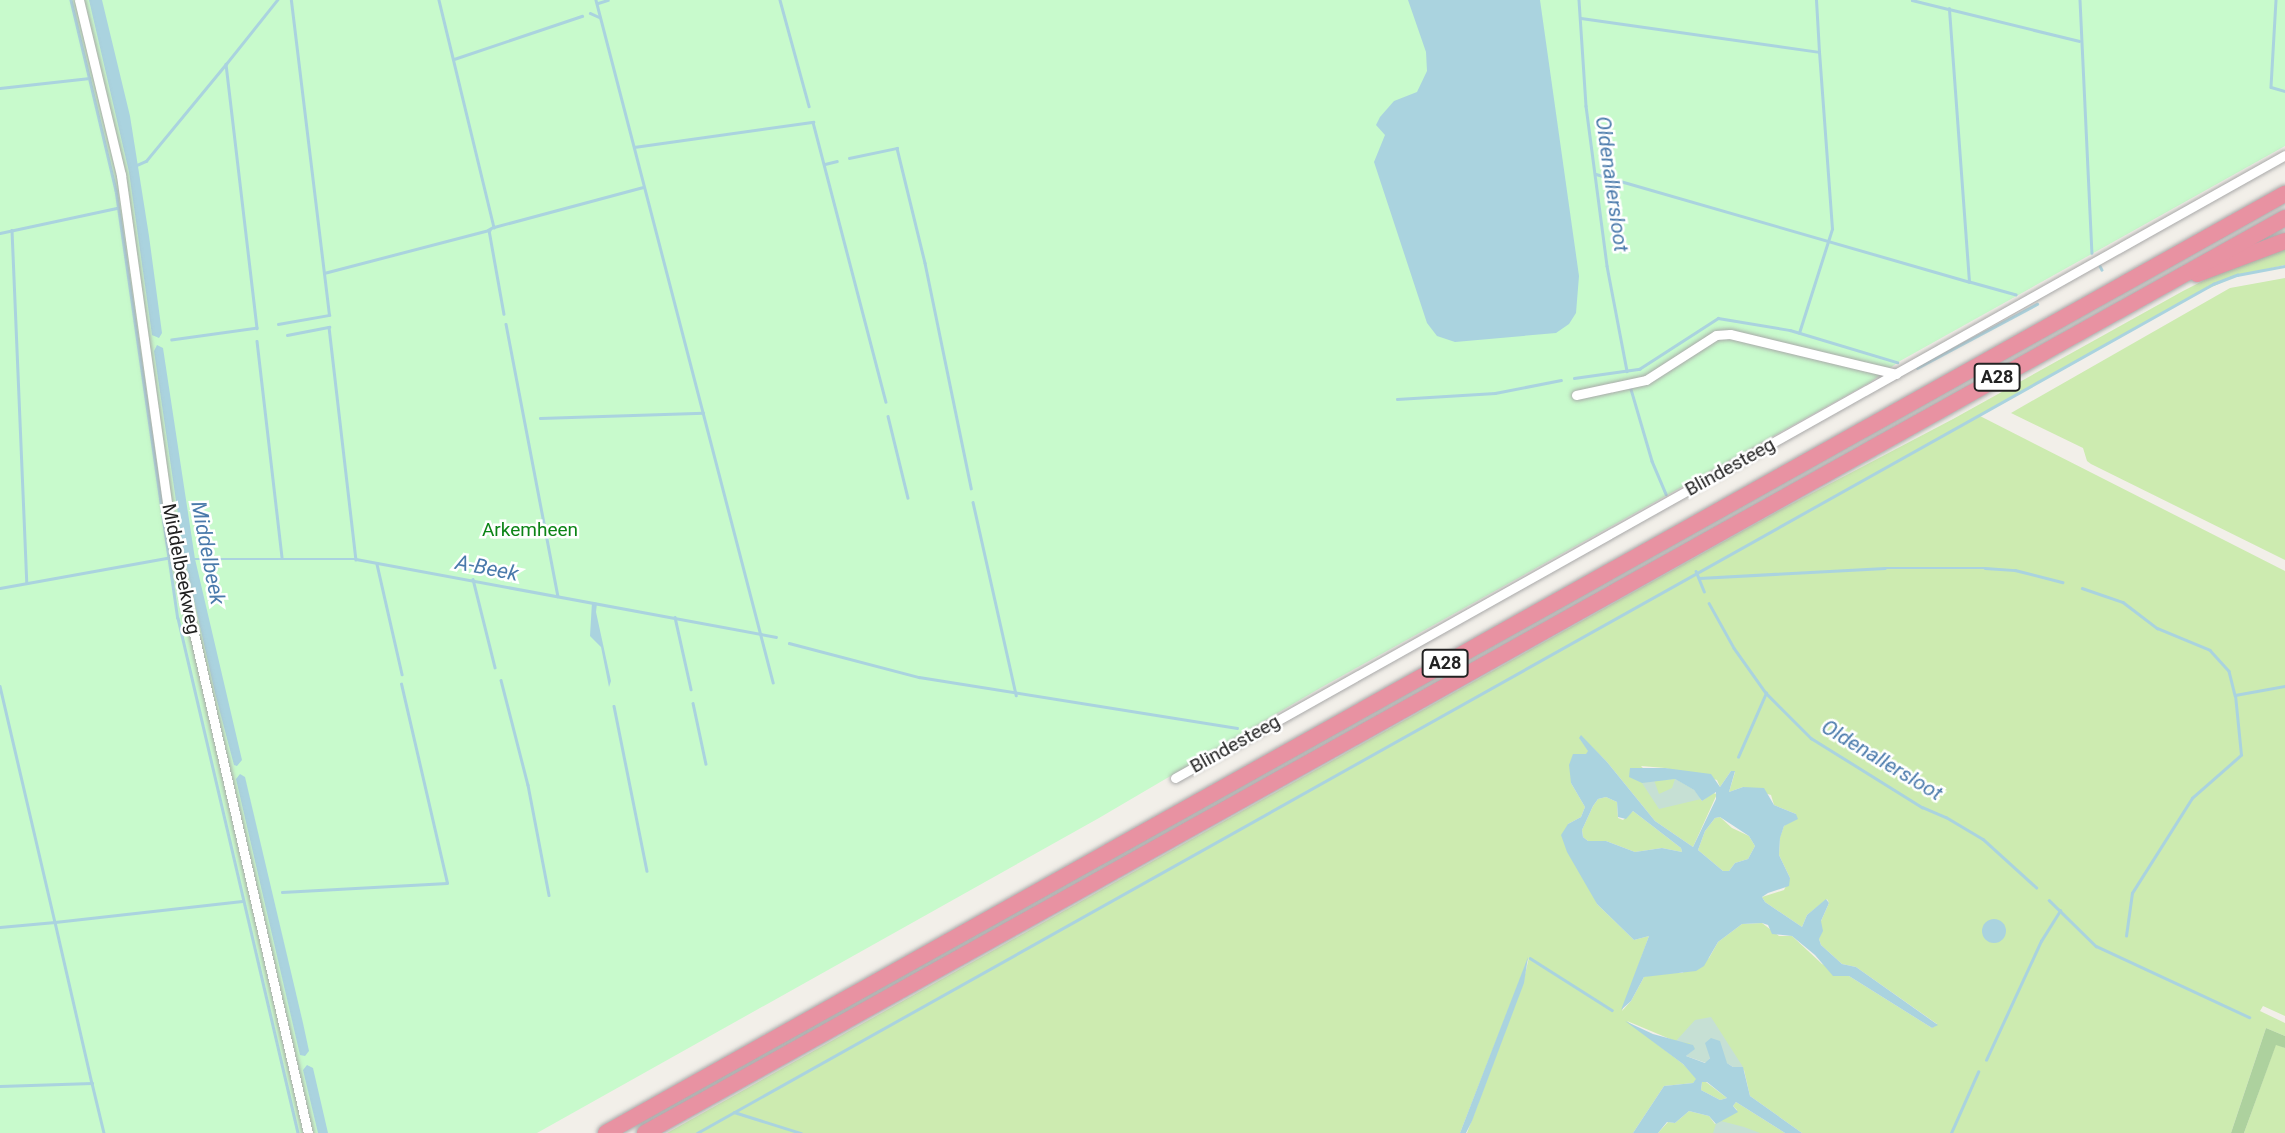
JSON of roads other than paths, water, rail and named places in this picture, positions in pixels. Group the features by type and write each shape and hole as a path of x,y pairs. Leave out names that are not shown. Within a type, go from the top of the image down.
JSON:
{"highway":[{"name":"A28","path":"606,1133 2285,194"},
{"name":"A28","path":"645,1133 2285,218"},
{"name":"A28","path":"2164,284 2285,242"}],"street":[{"name":"Middelbeekweg","path":"79,0 121,175 172,537 308,1133"},
{"name":"Blindesteeg","path":"1174,778 2285,155"},
{"path":"1576,395 1646,380 1716,335 1730,334 1896,374"}],"water":[{"path":"89,0 102,0 130,116 162,333 159,338 152,335 129,172"},
{"path":"1408,0 1540,0 1579,276 1576,313 1569,324 1556,333 1455,342 1437,336 1427,323 1374,162 1385,135 1376,125 1380,117 1394,101 1417,92 1427,71 1426,52"},
{"path":"157,345 163,348 195,559 242,760 237,766 234,765 215,693 184,555 154,351"},
{"path":"592,602 597,603 596,612 611,681 609,687 601,647 590,636"},
{"path":"1581,735 1607,762 1655,821 1693,847 1716,799 1716,792 1702,801 1694,790 1675,779 1642,783 1629,777 1630,768 1665,768 1711,774 1720,787 1731,771 1735,771 1729,792 1743,787 1764,788 1774,805 1796,814 1798,819 1784,826 1780,838 1779,855 1790,878 1789,886 1762,897 1765,902 1802,927 1807,915 1826,899 1829,903 1821,921 1821,945 1842,964 1856,967 1938,1025 1932,1028 1849,976 1833,976 1815,955 1792,936 1772,934 1768,925 1762,923 1742,924 1718,942 1704,966 1696,971 1644,977 1631,1001 1621,1010 1649,936 1634,940 1597,904 1567,852 1561,835 1568,824 1581,817 1585,807 1571,783 1569,765 1573,754 1586,754 1588,751 1579,738","holes":["1606,797 1617,802 1618,817 1626,819 1633,811 1681,848 1682,852 1662,848 1635,852 1606,841 1588,841 1583,837 1582,830 1598,799","1720,817 1749,836 1755,846 1748,859 1735,863 1729,871 1723,871 1698,850 1705,831 1715,818"]},
{"path":"240,774 245,777 303,1023 309,1051 305,1056 300,1055 236,779"},
{"path":"1994,919 2003,922 2006,931 2003,940 1994,943 1985,940 1982,931 1985,922"},
{"path":"1528,957 1524,983 1472,1121 1466,1133 1460,1133"},
{"path":"1625,1021 1653,1034 1693,1045 1695,1049 1686,1056 1705,1063 1710,1058 1705,1043 1711,1038 1720,1041 1727,1063 1733,1067 1743,1067 1750,1096 1802,1133 1785,1133 1736,1102 1733,1106 1738,1112 1716,1124 1709,1116 1689,1111 1675,1123 1667,1122 1658,1133 1633,1133 1664,1086 1693,1083 1696,1079 1683,1064","holes":["1702,1082 1707,1082 1727,1098 1720,1100 1701,1090"]},
{"path":"307,1065 313,1068 328,1133 318,1133 303,1070"}],"waterway":[{"path":"71,0 116,190 178,618 298,1133"},
{"path":"226,64 277,0"},
{"path":"278,324 329,315 291,0"},
{"path":"439,0 494,227 489,230 504,314"},
{"path":"596,0 773,682"},
{"path":"598,3 608,0"},
{"path":"780,0 809,106"},
{"name":"Oldenallersloot","path":"1579,0 1586,106 1607,266 1627,371"},
{"path":"1581,18 1819,52 1816,0"},
{"path":"1912,0 1949,9"},
{"path":"2080,0 2092,253"},
{"path":"2276,0 2271,87 2285,91"},
{"path":"2016,295 1969,282 1949,9 2079,41"},
{"path":"590,13 599,17"},
{"path":"454,59 582,16"},
{"path":"1799,333 1832,229 1819,52"},
{"path":"137,165 146,161 226,64 257,328 172,340"},
{"path":"0,88 89,78"},
{"path":"634,147 813,122 886,402"},
{"path":"849,158 897,148 925,263 971,488"},
{"path":"825,164 837,161"},
{"path":"1596,174 1969,282"},
{"path":"494,227 643,187"},
{"path":"0,233 117,208"},
{"path":"12,230 27,583"},
{"path":"324,273 489,230"},
{"path":"2100,266 2102,270"},
{"path":"697,1133 2213,284 2237,275 2285,266"},
{"path":"1917,368 2037,304"},
{"path":"1574,378 1639,369 1718,318 1790,330 1897,362"},
{"path":"506,324 558,596"},
{"path":"287,335 329,327 356,559"},
{"path":"257,341 282,557"},
{"path":"1397,399 1495,393 1561,380"},
{"name":"Oldenallersloot","path":"1631,389 1652,461 1666,494"},
{"path":"540,418 703,413"},
{"path":"888,416 908,498"},
{"path":"973,502 1016,695"},
{"name":"A-Beek","path":"0,588 167,558"},
{"name":"A-Beek","path":"194,559 356,559 776,637"},
{"path":"377,564 402,674"},
{"path":"1699,578 1885,568 1985,568 2015,570 2062,582"},
{"name":"Oldenallersloot","path":"1696,571 1704,591"},
{"path":"473,579 495,667"},
{"path":"2082,588 2123,602 2157,628 2210,650 2229,671 2235,695"},
{"name":"Oldenallersloot","path":"1709,603 1734,648 1766,693 1811,738 1922,807 1946,817 1983,839 2036,887"},
{"path":"675,617 691,689"},
{"name":"A-Beek","path":"789,643 919,677 1237,728"},
{"path":"501,680 528,785 549,895"},
{"path":"282,892 447,883 401,684"},
{"path":"0,686 55,922 242,901"},
{"path":"2126,936 2132,893 2192,798 2241,755 2235,695 2285,686"},
{"path":"1738,757 1766,693"},
{"path":"693,703 706,764"},
{"path":"614,706 647,871"},
{"name":"Oldenallersloot","path":"2049,900 2096,946 2249,1017"},
{"path":"1986,1060 2041,941 2060,910"},
{"path":"0,927 55,922 92,1083"},
{"path":"1530,958 1612,1010"},
{"path":"1951,1133 1978,1072"},
{"path":"0,1086 92,1083 104,1133"},
{"path":"734,1112 801,1133"}],"park label":[{"name":"Arkemheen","path":"530,530"}],"water label":[{"name":"Middelbeek","path":"208,553"}]}
